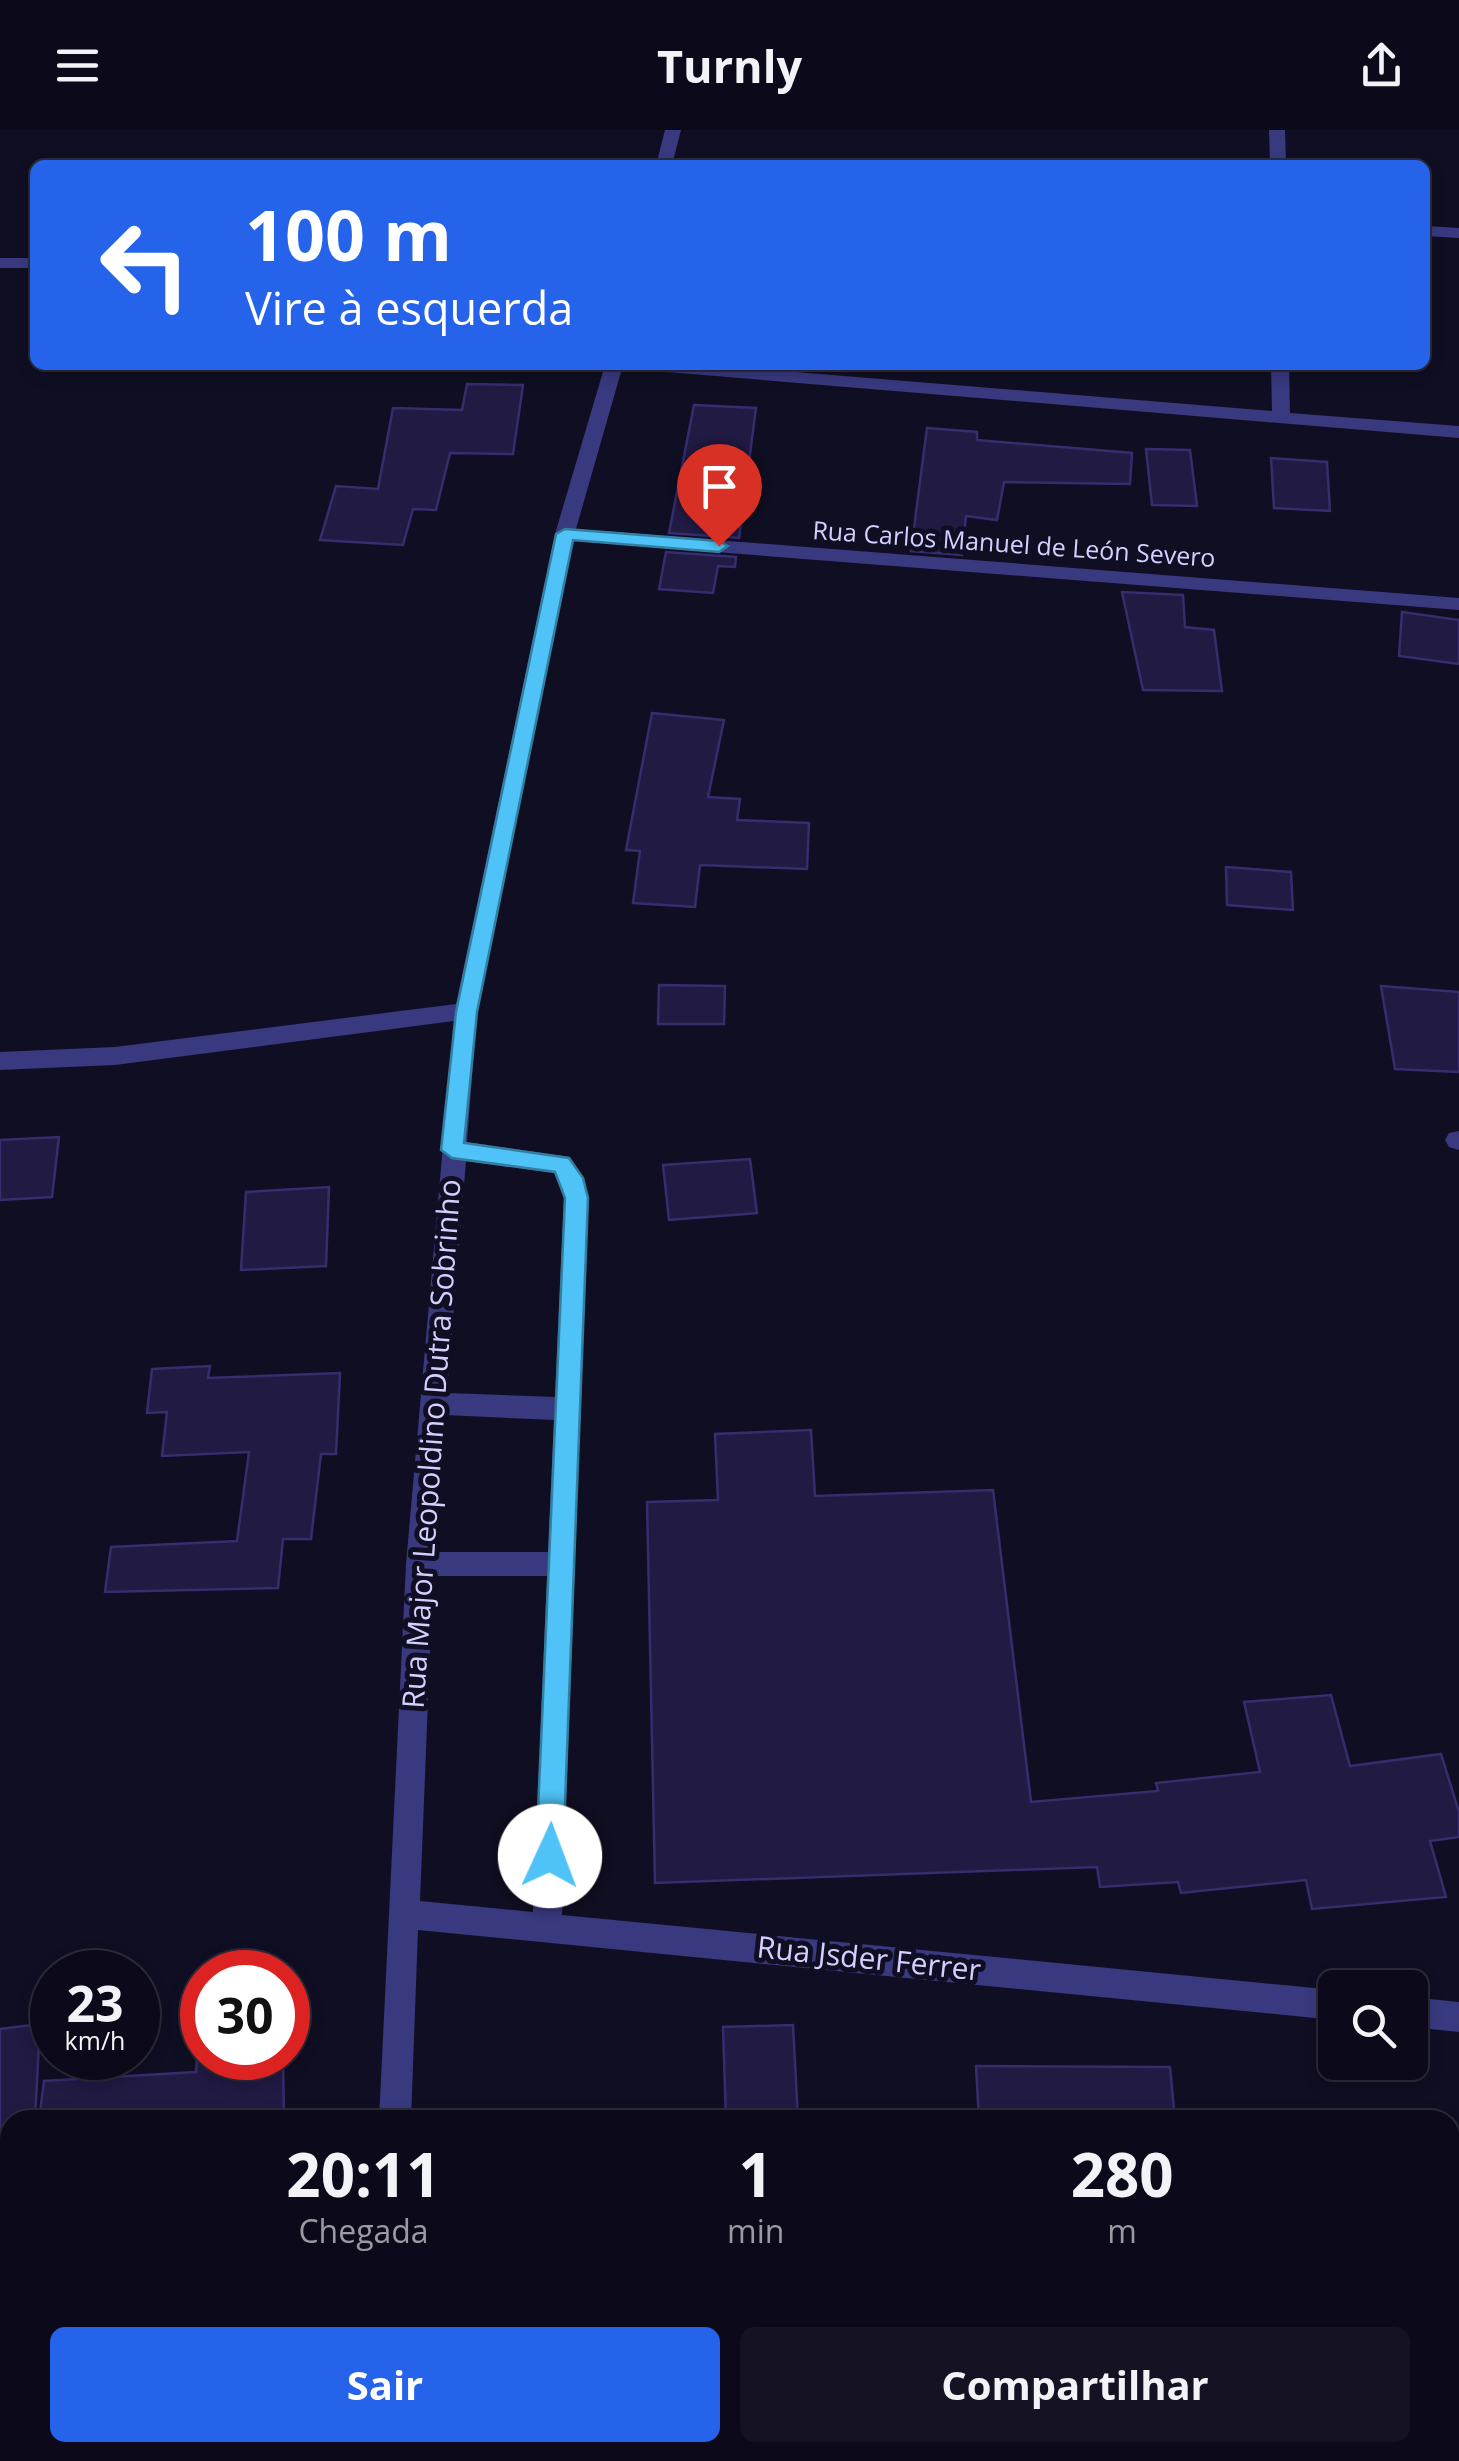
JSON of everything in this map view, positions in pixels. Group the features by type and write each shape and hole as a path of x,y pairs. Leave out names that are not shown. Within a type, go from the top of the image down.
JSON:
{"street":[{"path":"665,160 673,130"},
{"path":"1277,130 1278,160"},
{"path":"1430,231 1459,233"},
{"path":"0,263 30,263"},
{"name":"Rua Major Leopoldino Dutra Sobrinho","path":"395,2110 420,1564 466,1012 565,534 613,370"},
{"path":"703,370 1459,432"},
{"path":"1280,370 1281,418"},
{"name":"Rua Carlos Manuel de León Severo","path":"565,534 1459,604"},
{"path":"0,1060 115,1056 466,1012"},
{"path":"452,1150 562,1164 572,1178 576,1198 546,1928"},
{"path":"431,1404 568,1410"},
{"path":"420,1564 562,1564"},
{"name":"Rua Jsder Ferrer","path":"402,1914 1318,2002"},
{"path":"1428,2013 1459,2016"}],"building":[{"path":"467,384 523,385 513,454 450,453 436,510 413,509 403,545 320,540 336,486 378,489 393,408 462,410"},
{"path":"694,405 756,408 739,538 669,533"},
{"path":"927,428 977,432 977,440 1132,453 1130,484 1004,482 997,520 966,516 962,555 911,551"},
{"path":"1146,449 1190,450 1197,506 1152,505"},
{"path":"1271,458 1327,462 1330,511 1274,508"},
{"path":"666,552 736,557 735,567 718,566 713,593 659,589"},
{"path":"1122,592 1183,595 1185,627 1214,630 1222,691 1143,690"},
{"path":"1402,612 1459,620 1459,664 1399,656"},
{"path":"652,713 724,720 708,797 740,799 737,820 809,823 807,869 700,865 695,907 633,903 640,851 626,850"},
{"path":"1226,867 1291,872 1293,910 1227,905"},
{"path":"659,985 725,986 724,1024 658,1024"},
{"path":"1381,986 1459,992 1459,1072 1395,1069"},
{"path":"59,1137 52,1197 0,1200 0,1140"},
{"path":"750,1159 757,1213 669,1220 663,1165"},
{"path":"329,1187 326,1266 241,1270 246,1192"},
{"path":"210,1366 208,1378 340,1373 336,1454 321,1454 311,1539 283,1539 278,1588 105,1592 111,1547 237,1541 249,1452 162,1456 167,1412 147,1413 152,1369"},
{"path":"811,1430 815,1496 993,1490 1031,1802 1158,1791 1156,1783 1260,1772 1244,1702 1331,1695 1350,1766 1441,1754 1459,1812 1459,1837 1430,1841 1446,1897 1312,1909 1306,1880 1181,1893 1178,1882 1100,1887 1097,1867 655,1883 647,1502 718,1500 715,1434"},
{"path":"30,2025 30,2080 37,2080 36,2110 0,2110 0,2029"},
{"path":"793,2025 797,2110 726,2110 723,2027"},
{"path":"976,2066 1170,2067 1174,2110 978,2110"},
{"path":"180,2073 180,2080 283,2080 284,2110 40,2110 44,2081 160,2080 160,2074"}],"route":[{"path":"550,1856 576,1198 572,1178 562,1164 452,1150 466,1012 565,534 719,546"}]}
